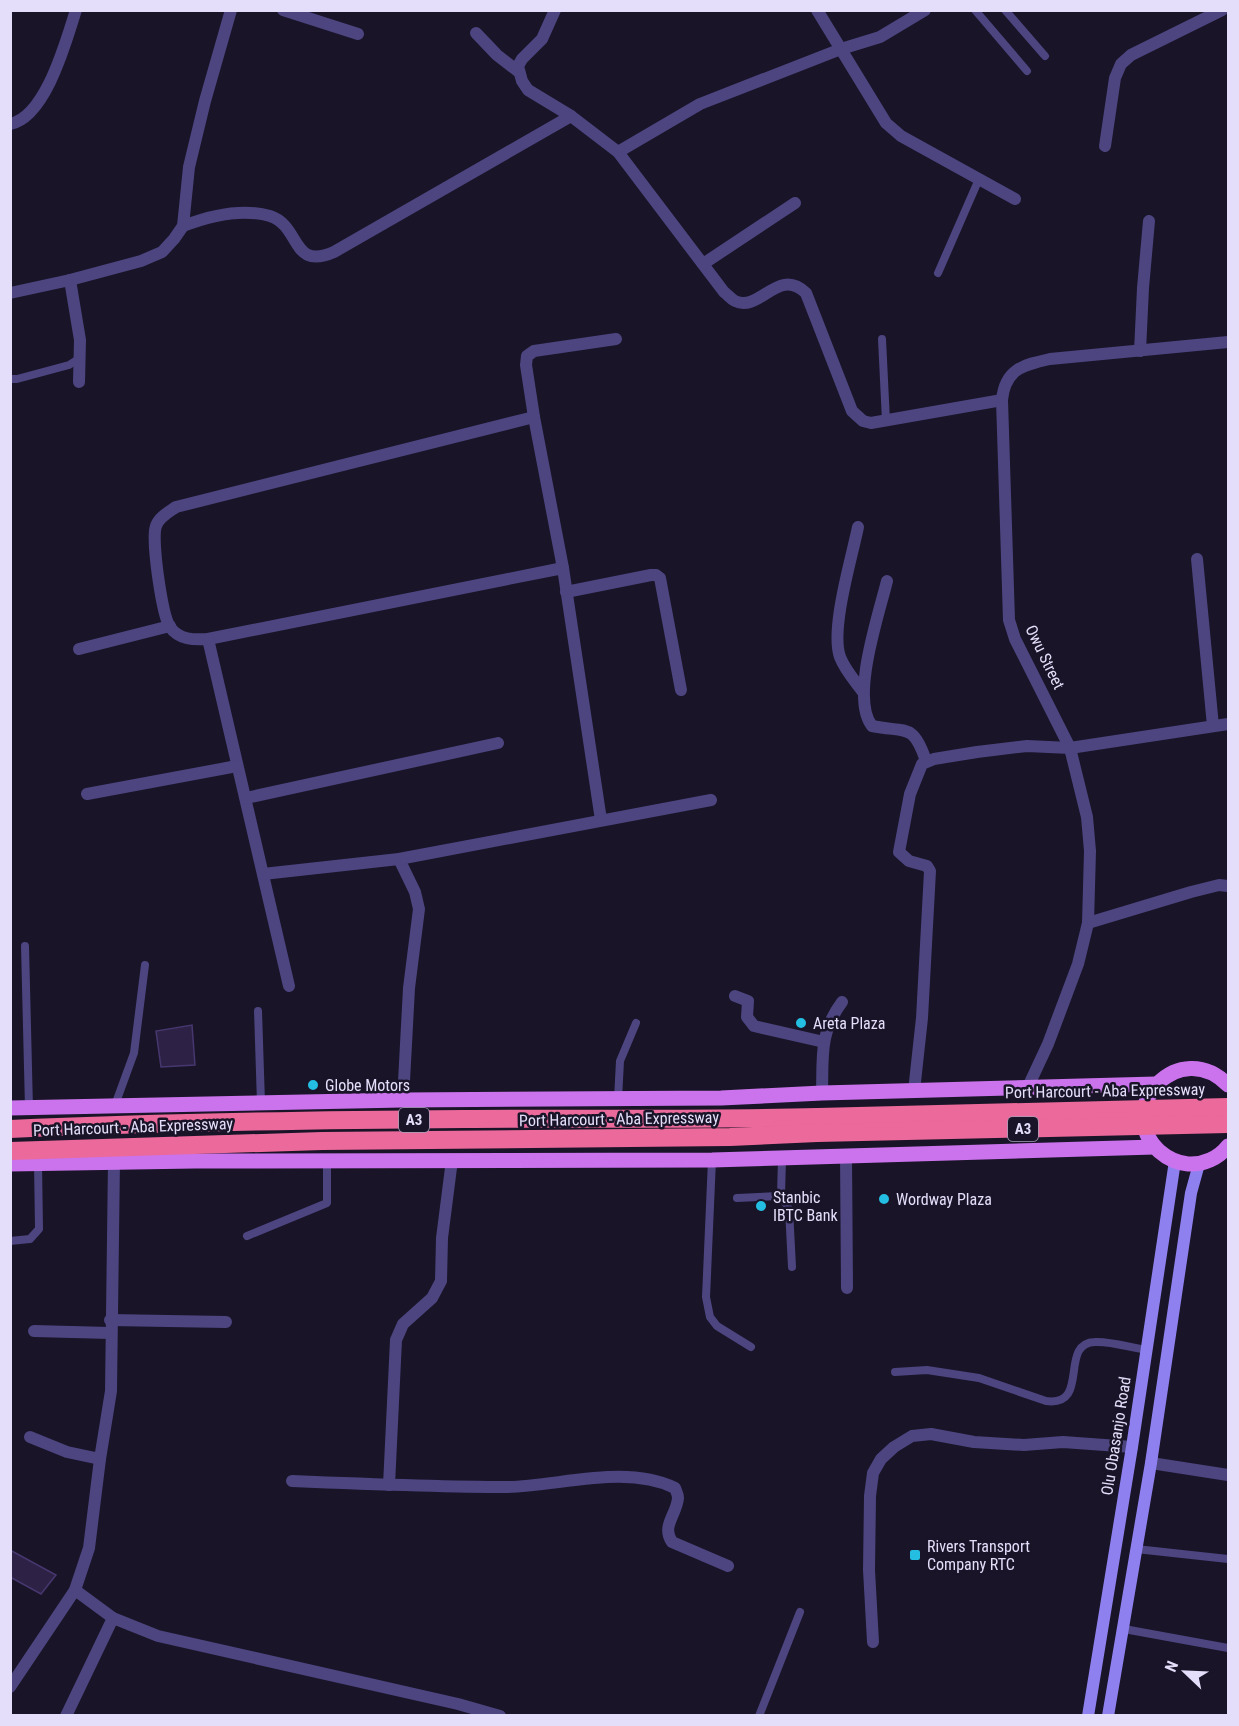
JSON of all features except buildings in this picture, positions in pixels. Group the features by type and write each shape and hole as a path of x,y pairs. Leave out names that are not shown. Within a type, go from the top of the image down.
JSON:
{"highway":[{"name":"Port Harcourt - Aba Expressway","path":"10,1151 322,1141 730,1137 818,1125 1228,1107"},
{"name":"Port Harcourt - Aba Expressway","path":"10,1129 463,1119 721,1119 818,1125 1228,1124"}],"main road":[{"path":"1228,1084 1205,1069 1178,1070 1156,1084 1148,1096 1144,1116 1148,1135 1155,1147 1175,1161 1199,1164 1213,1159 1228,1146"},
{"path":"10,1108 403,1100 721,1098 1156,1084"},
{"path":"10,1164 114,1161 712,1160 1155,1147"},
{"name":"Olu Obasanjo Road","path":"1088,1716 1175,1161"},
{"path":"1109,1715 1151,1463 1191,1193 1199,1164"}],"street":[{"path":"10,124 24,118 38,103 57,66 76,10"},
{"path":"183,226 189,167 231,10"},
{"path":"283,10 358,34"},
{"path":"519,72 522,59 542,39 555,10"},
{"path":"817,10 886,123 901,136 1015,199"},
{"path":"618,152 700,104 841,49 880,37 925,10"},
{"path":"1105,146 1115,78 1121,64 1131,55 1222,10"},
{"path":"476,33 497,55 519,72 528,90 571,116 618,152 724,292 737,302 751,301 786,284 800,288 806,294 852,411 863,421 871,423 886,421 1002,400"},
{"path":"10,293 141,261 162,252 183,226 203,218 232,213 270,217 282,223 306,254 313,258 321,258 571,116"},
{"path":"703,264 795,203"},
{"path":"1140,351 1149,220"},
{"path":"70,280 80,340 79,382"},
{"path":"601,820 566,592 526,364 527,356 534,351 616,339"},
{"name":"Owu Street","path":"1028,1089 1048,1044 1078,964 1088,923 1090,851 1088,817 1070,748 1015,639 1010,620 1002,400 1005,383 1009,376 1029,363 1050,359 1228,342"},
{"path":"534,417 176,507 160,518 156,525 154,542 164,612 170,626 178,635 186,638 208,639 562,568"},
{"path":"858,527 840,611 838,643 840,655 846,667 863,692"},
{"path":"1197,559 1213,726"},
{"path":"566,592 651,575 660,578 681,690"},
{"path":"888,581 866,672 863,700 872,726 912,733 919,741 926,761"},
{"path":"79,649 170,626"},
{"path":"208,639 289,986"},
{"path":"914,1091 922,1018 930,870 927,866 909,861 899,852 910,794 922,764 926,761 977,752 1028,746 1070,748 1228,724"},
{"path":"246,798 498,743"},
{"path":"87,794 237,766"},
{"path":"263,874 399,859 711,800"},
{"path":"399,859 416,892 419,909 409,988 403,1100"},
{"path":"1088,923 1191,892 1219,885 1228,886"},
{"path":"735,996 748,1001 747,1017 754,1026 824,1042"},
{"path":"822,1093 826,1028 842,1002"},
{"path":"846,1156 847,1288"},
{"path":"389,1485 396,1340 404,1324 432,1298 441,1281 442,1238 452,1160"},
{"path":"10,1688 75,1590 89,1548 111,1390 110,1320 114,1161"},
{"path":"110,1320 226,1322"},
{"path":"34,1331 110,1334"},
{"path":"873,1641 869,1570 870,1496 873,1473 881,1459 894,1447 912,1437 931,1434 974,1442 1023,1445 1063,1442 1131,1447"},
{"path":"30,1437 67,1452 100,1459"},
{"path":"1151,1463 1228,1475"},
{"path":"292,1481 511,1487 627,1477 658,1482 675,1488 678,1498 669,1521 668,1536 672,1542 728,1566"},
{"path":"75,1590 113,1618 159,1636 458,1704 500,1716"},
{"path":"66,1716 113,1618"}],"lane":[{"path":"975,10 1027,71"},
{"path":"1005,10 1046,56"},
{"path":"938,273 979,179"},
{"path":"882,339 886,421"},
{"path":"10,379 69,365 80,358"},
{"path":"26,946 29,1108"},
{"path":"116,1105 134,1053 145,965"},
{"path":"258,1011 261,1103"},
{"path":"618,1099 620,1061 636,1023"},
{"path":"782,1158 781,1196 789,1209 792,1267"},
{"path":"712,1160 706,1297 710,1317 717,1326 751,1347"},
{"path":"247,1236 324,1205 328,1200 327,1161"},
{"path":"10,1241 30,1239 39,1229 38,1163"},
{"path":"737,1197 781,1196"},
{"path":"895,1372 927,1370 979,1378 1056,1403 1063,1401 1068,1394 1076,1358 1080,1349 1085,1345 1094,1341 1147,1350"},
{"path":"1136,1549 1228,1559"},
{"path":"759,1716 800,1612"},
{"path":"1124,1629 1228,1648"}],"place":[{"name":"Areta Plaza","path":"801,1023"},
{"name":"Globe Motors","path":"313,1085"},
{"name":"Wordway Plaza","path":"884,1199"},
{"name":"Stanbic IBTC Bank","path":"761,1206"},
{"name":"Rivers Transport Company RTC","path":"915,1555"}]}
